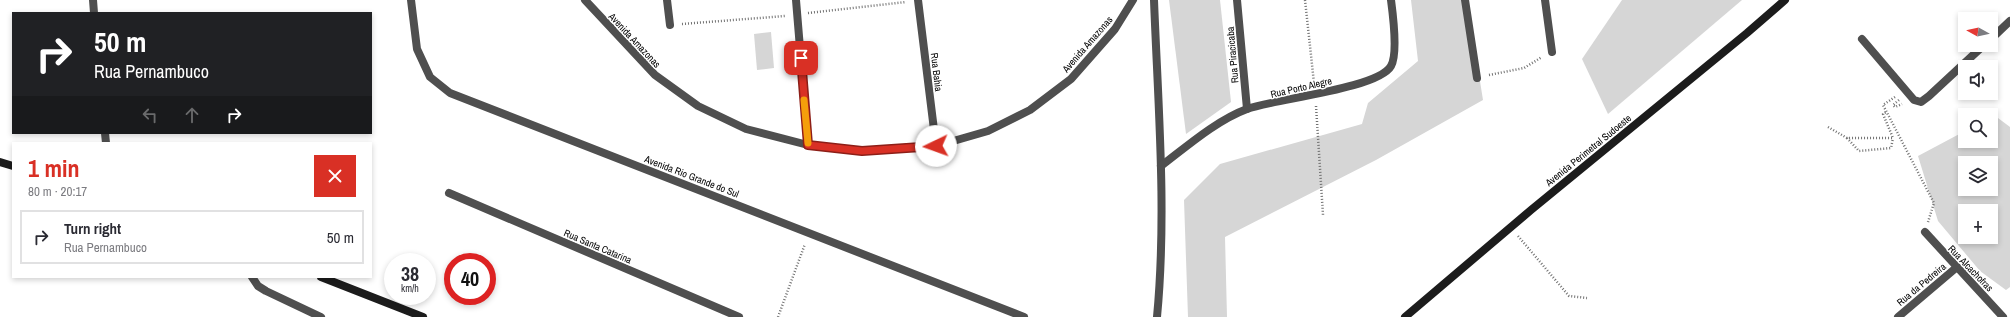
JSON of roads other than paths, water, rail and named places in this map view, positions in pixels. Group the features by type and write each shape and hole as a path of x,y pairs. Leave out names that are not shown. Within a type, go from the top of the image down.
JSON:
{"main road":[{"name":"Avenida Perimetral Sudoeste","path":"1405,317 1781,2"},
{"path":"0,162 12,166"},
{"path":"325,278 423,317"}],"street":[{"path":"93,0 94,12"},
{"name":"Avenida Rio Grande do Sul","path":"411,0 417,49 430,76 450,93 1024,317"},
{"name":"Avenida Amazonas","path":"585,0 654,75 698,106 746,129 808,145 862,151 936,146 988,131 1030,110 1071,79 1115,29 1133,0"},
{"path":"667,0 670,25"},
{"path":"796,0 808,145"},
{"name":"Rua Bahia","path":"918,0 936,146"},
{"path":"1154,0 1160,166 1161,270 1156,317"},
{"name":"Rua Piracicaba","path":"1237,0 1247,109"},
{"name":"Rua Porto Alegre","path":"1160,166 1216,127 1247,109 1316,95 1367,81 1386,72 1391,66 1393,58 1394,35 1391,0"},
{"path":"1465,0 1477,78"},
{"path":"1545,0 1552,52"},
{"path":"1998,32 2010,21"},
{"path":"1862,38 1914,100 1921,102 1976,52"},
{"name":"Rua Santa Catarina","path":"449,193 739,317"},
{"name":"Rua Alcachofras","path":"1925,232 2003,317"},
{"name":"Rua da Pedreira","path":"1898,317 1957,267"},
{"path":"253,278 258,286 266,291 321,317"}]}
